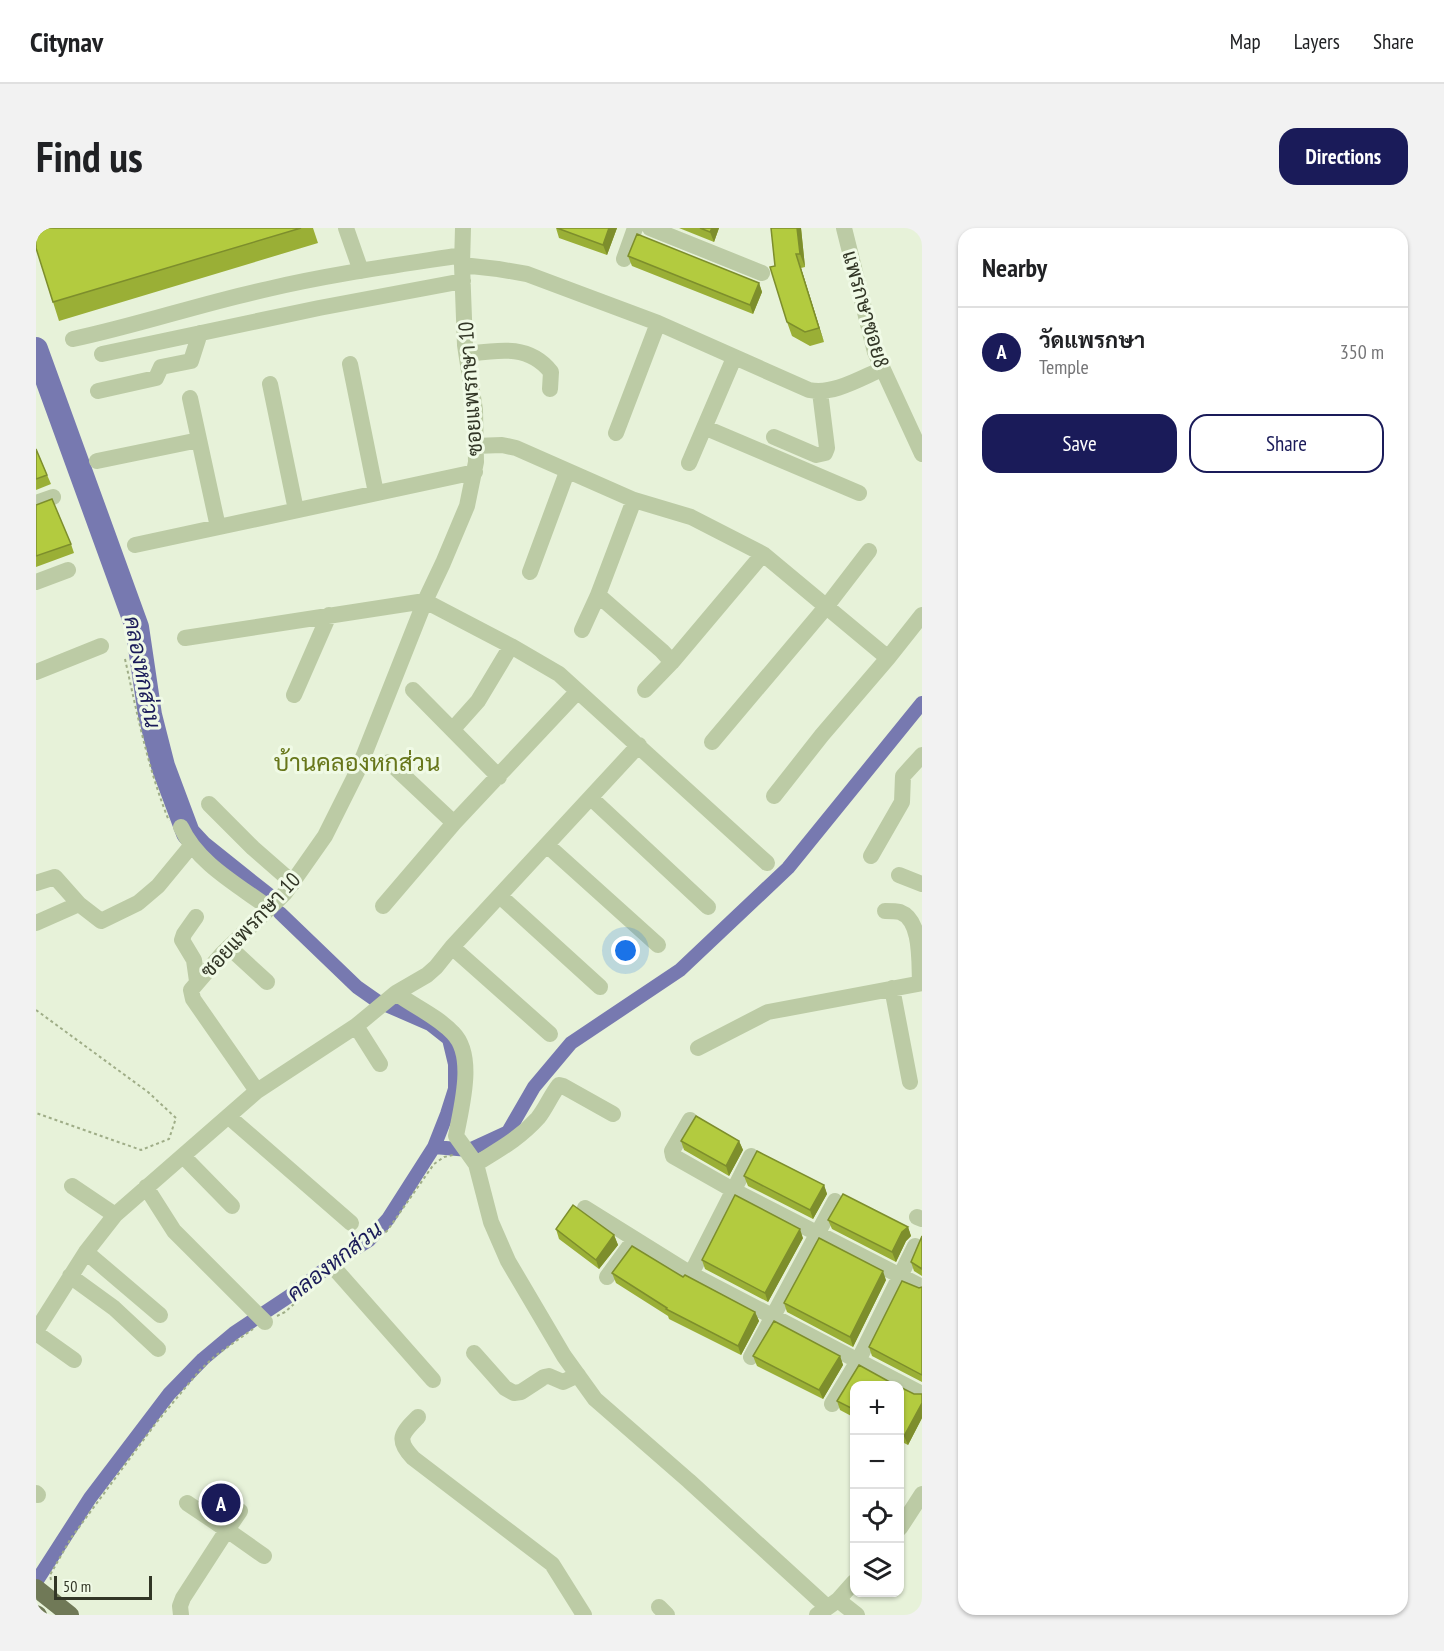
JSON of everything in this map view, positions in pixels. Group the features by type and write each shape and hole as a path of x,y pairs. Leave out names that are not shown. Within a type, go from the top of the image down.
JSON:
{"street":[{"path":"346,228 361,271"},
{"name":"ซอยแพรกษา 10","path":"257,1091 193,999 191,990 197,981 294,883 326,836 358,770 425,601 467,506 475,472 475,410 465,345 463,228"},
{"path":"624,259 635,228"},
{"path":"650,228 762,273"},
{"name":"แพรกษาซอย8","path":"844,228 875,352 922,454"},
{"path":"102,354 319,308 462,267"},
{"path":"73,339 268,289 361,271 498,268 527,274 658,323 808,390 820,392 832,389 882,369"},
{"path":"616,433 658,323"},
{"path":"98,391 156,378 161,367 190,360 200,333"},
{"path":"467,354 497,350 517,350 530,354 544,363 551,372 550,389"},
{"path":"689,463 735,358"},
{"path":"350,364 376,494"},
{"path":"270,384 296,510"},
{"path":"774,437 816,455 825,453 827,448 820,392"},
{"path":"190,398 218,527"},
{"path":"706,428 859,493"},
{"path":"97,461 199,440"},
{"path":"475,446 516,448 634,500 691,517 762,555 888,658"},
{"path":"135,545 475,472"},
{"path":"530,572 567,472"},
{"path":"36,503 53,497"},
{"path":"582,630 598,595 634,500"},
{"path":"712,742 826,607 869,551"},
{"path":"645,690 672,662 762,555"},
{"path":"36,582 68,570"},
{"path":"598,595 672,662"},
{"path":"185,638 425,601 559,674 767,863"},
{"path":"294,695 329,615"},
{"path":"774,796 922,615"},
{"path":"36,672 101,646"},
{"path":"453,729 478,701 511,646"},
{"path":"413,690 499,777"},
{"path":"383,906 454,823 578,691"},
{"path":"74,1359 38,1323 86,1252 116,1215 257,1091 361,1023 393,995 436,967 639,745"},
{"path":"871,856 902,802 903,777 922,755"},
{"path":"389,762 454,823"},
{"path":"591,798 708,907"},
{"path":"209,804 253,848 294,883"},
{"path":"175,824 202,858 269,908"},
{"path":"36,883 55,877 79,904 101,921 138,903 158,886 191,846"},
{"path":"548,846 658,945"},
{"path":"899,875 922,884"},
{"path":"501,897 600,987"},
{"path":"36,923 79,904"},
{"path":"698,1048 768,1012 921,983 918,932 914,923 900,912 885,911"},
{"path":"196,917 184,933 182,940 194,960 197,981"},
{"path":"452,947 550,1034"},
{"path":"229,948 267,982"},
{"path":"892,988 910,1082"},
{"path":"393,995 438,1019 455,1035 462,1050 466,1082 456,1136 467,1154 491,1222 508,1261 564,1356 572,1378 827,1607 857,1615"},
{"path":"361,1023 380,1064"},
{"path":"467,1154 513,1142 539,1116 559,1085 613,1114"},
{"path":"229,1117 351,1223"},
{"path":"690,1120 672,1151 672,1155 734,1190 922,1287"},
{"path":"183,1156 232,1206"},
{"path":"691,1274 751,1156"},
{"path":"72,1186 116,1215"},
{"path":"146,1187 174,1231 264,1323"},
{"path":"752,1357 835,1201"},
{"path":"585,1208 691,1274 922,1394"},
{"path":"607,1277 633,1240"},
{"path":"832,1404 858,1361 915,1246"},
{"path":"86,1252 160,1315"},
{"path":"335,1269 433,1380"},
{"path":"70,1276 114,1308 158,1349"},
{"path":"474,1353 505,1388 514,1393 521,1392 546,1376 572,1378"},
{"path":"418,1417 404,1431 402,1439 404,1448 413,1458 552,1564 584,1615"},
{"path":"904,1522 922,1494"},
{"path":"187,1503 264,1556"},
{"path":"181,1615 180,1606 183,1598 240,1511"},
{"path":"827,1607 850,1586"}],"path":[{"path":"125,659 154,777 175,824"},
{"path":"36,1010 148,1092 176,1118 169,1139 141,1150 36,1113"},
{"path":"53,1601 50,1575 71,1538 156,1423 200,1370 224,1349 285,1312 335,1269 387,1231 434,1164 450,1156 467,1154"}],"building":[{"path":"36,228 301,228 53,302 36,248"},
{"path":"557,228 609,228 603,245"},
{"path":"700,228 712,228 710,232"},
{"path":"771,228 797,228 800,254 796,254 819,328 805,332 787,322 770,267 775,266"},
{"path":"637,234 759,283 750,305 628,256"},
{"path":"36,449 47,475 36,479"},
{"path":"52,499 71,544 36,556 36,505"},
{"path":"696,1116 739,1141 726,1166 681,1141"},
{"path":"757,1151 824,1185 810,1210 744,1176"},
{"path":"843,1194 908,1227 902,1232 892,1252 828,1220"},
{"path":"735,1195 800,1229 765,1293 702,1260"},
{"path":"573,1205 614,1235 596,1260 556,1229"},
{"path":"922,1236 922,1269 911,1262"},
{"path":"819,1238 883,1271 850,1337 784,1303"},
{"path":"632,1246 683,1277 685,1275 755,1312 738,1346 666,1309 612,1273"},
{"path":"902,1281 919,1288 922,1287 922,1375 869,1347"},
{"path":"774,1321 840,1356 819,1390 753,1356"},
{"path":"859,1365 888,1381 850,1381 850,1408 837,1401"},
{"path":"904,1389 914,1394 922,1394 922,1403 904,1436"}],"waterway":[{"name":"คลองหกส่วน","path":"36,349 137,627 150,715 163,766 188,833 201,847 265,898"},
{"path":"434,1147 469,1150 508,1132 534,1087 571,1043 680,970 788,868 922,703"},
{"name":"คลองหกส่วน","path":"36,1582 90,1498 169,1394 203,1359 234,1333 369,1240 388,1219 434,1147 447,1114 455,1089 455,1064 449,1039 430,1024 377,1001 357,987 280,913"}],"place":[{"name":"วัดแพรกษา","path":"221,1503"}],"district":[{"name":"บ้านคลองหกส่วน","path":"357,762"}]}
